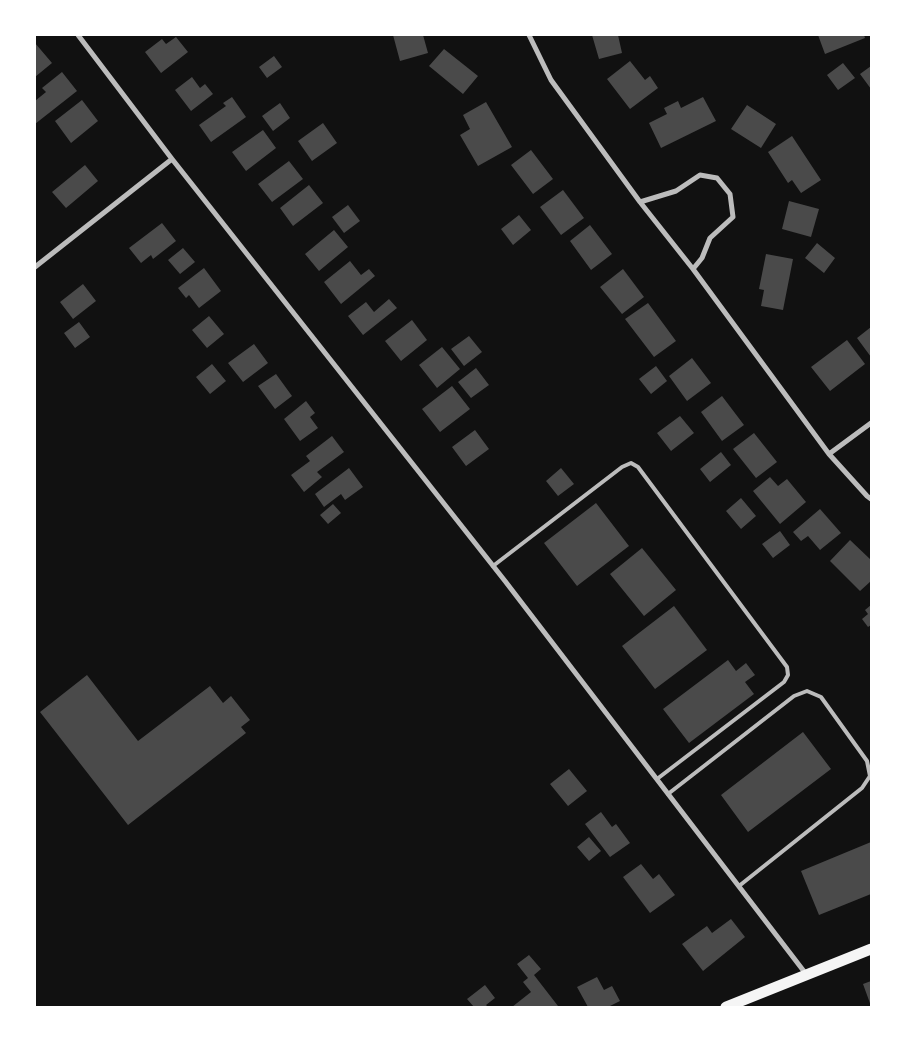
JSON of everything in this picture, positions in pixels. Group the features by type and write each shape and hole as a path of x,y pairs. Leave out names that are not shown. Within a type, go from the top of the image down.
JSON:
{"main road":[{"path":"726,1007 871,949"}],"street":[{"path":"78,35 172,159 493,566 806,974"},
{"path":"529,35 551,80 640,202 830,454 866,496 871,499"},
{"path":"35,267 172,159"},
{"path":"640,202 676,191 700,175 716,178 730,194 733,217 710,238 702,258 692,269"},
{"path":"830,454 871,423"}],"lane":[{"path":"493,566 622,466 631,463 638,467 787,667 788,675 784,682 657,779"},
{"path":"668,794 794,696 807,691 821,697 868,761 870,776 862,788 738,886"}],"building":[{"path":"393,35 423,35 428,53 400,61"},
{"path":"592,35 618,35 622,53 599,59"},
{"path":"818,35 864,35 865,38 825,54"},
{"path":"176,37 188,52 161,73 145,52 162,39 166,44"},
{"path":"35,43 52,63 35,77"},
{"path":"444,49 478,76 463,94 429,66"},
{"path":"274,56 282,67 267,78 259,67"},
{"path":"630,61 645,80 650,76 658,88 630,109 607,79"},
{"path":"843,63 855,78 838,90 827,75"},
{"path":"871,66 871,89 860,74"},
{"path":"62,72 77,91 35,124 35,101 46,92 42,88"},
{"path":"192,77 200,88 205,84 213,94 191,111 175,90"},
{"path":"232,97 246,117 211,142 199,125 226,106 223,103"},
{"path":"703,97 716,121 661,148 649,123 667,114 664,108 678,101 681,108"},
{"path":"82,100 98,121 71,143 55,121"},
{"path":"486,102 512,147 478,166 460,135 470,129 463,115"},
{"path":"280,103 290,118 273,131 262,116"},
{"path":"747,105 776,124 761,148 731,129"},
{"path":"323,123 337,143 312,161 298,141"},
{"path":"263,130 276,148 246,171 232,152"},
{"path":"792,136 821,180 801,193 792,180 788,183 768,152"},
{"path":"531,150 553,179 533,194 511,165"},
{"path":"289,161 303,179 272,202 258,184"},
{"path":"85,165 98,181 66,208 52,192"},
{"path":"309,185 323,203 293,226 280,208"},
{"path":"563,190 584,218 561,235 540,207"},
{"path":"789,201 819,209 811,237 782,229"},
{"path":"348,205 360,221 344,233 332,217"},
{"path":"519,215 531,230 513,245 501,229"},
{"path":"162,223 176,241 153,259 151,255 141,263 129,248"},
{"path":"590,225 612,254 591,270 570,241"},
{"path":"334,230 348,247 319,271 305,254"},
{"path":"817,243 835,258 824,273 805,258"},
{"path":"183,248 195,262 180,274 168,260"},
{"path":"766,254 793,259 783,310 761,306 764,290 759,289"},
{"path":"350,261 361,275 369,269 375,276 341,304 324,282"},
{"path":"204,268 221,291 199,308 189,295 186,298 178,288"},
{"path":"623,269 644,297 622,314 600,287"},
{"path":"83,284 96,301 73,319 60,302"},
{"path":"389,299 397,308 363,335 348,316 366,302 374,312"},
{"path":"648,303 676,341 654,357 625,319"},
{"path":"209,316 224,334 207,348 192,330"},
{"path":"412,320 427,340 401,361 385,341"},
{"path":"79,322 90,337 75,348 64,333"},
{"path":"871,327 871,357 857,338"},
{"path":"469,336 482,352 464,366 451,349"},
{"path":"847,340 865,364 830,391 811,367"},
{"path":"254,344 268,363 243,382 228,363"},
{"path":"442,347 460,369 437,388 419,365"},
{"path":"692,358 711,383 687,401 669,376"},
{"path":"212,364 226,381 210,394 196,377"},
{"path":"656,366 667,381 651,394 639,379"},
{"path":"476,368 489,385 471,398 458,382"},
{"path":"276,374 292,396 275,409 258,386"},
{"path":"452,386 470,409 440,432 422,409"},
{"path":"722,396 744,425 722,441 701,412"},
{"path":"306,401 315,413 310,417 318,428 300,441 284,419"},
{"path":"680,416 694,433 671,451 657,433"},
{"path":"475,430 489,449 466,466 452,447"},
{"path":"754,433 777,462 756,478 733,449"},
{"path":"332,436 344,452 317,472 322,477 304,492 291,475 310,461 306,456"},
{"path":"721,452 731,465 710,482 700,469"},
{"path":"349,468 363,487 345,500 341,494 324,507 315,494"},
{"path":"561,468 574,484 558,496 546,481"},
{"path":"770,477 778,486 787,479 806,502 780,524 753,491"},
{"path":"741,498 756,516 741,529 726,511"},
{"path":"596,503 629,546 577,586 544,543"},
{"path":"333,504 341,513 328,524 320,515"},
{"path":"820,509 841,533 820,550 808,536 801,541 793,532"},
{"path":"780,531 790,545 773,558 762,544"},
{"path":"850,540 871,560 871,581 860,591 830,561"},
{"path":"642,548 676,590 644,616 610,574"},
{"path":"871,605 871,625 868,627 862,619 868,614 865,610"},
{"path":"674,606 707,650 655,689 622,646"},
{"path":"728,660 736,671 746,663 755,675 745,682 754,694 689,743 663,709"},
{"path":"87,675 138,741 210,686 223,703 231,696 250,720 241,727 246,733 128,825 40,712"},
{"path":"803,732 831,769 748,832 721,795"},
{"path":"569,769 587,791 568,806 550,784"},
{"path":"601,812 612,827 616,824 630,843 610,857 585,824"},
{"path":"589,837 601,851 589,861 577,847"},
{"path":"871,842 871,894 819,915 801,871"},
{"path":"641,864 653,879 659,874 675,895 650,913 623,877"},
{"path":"731,919 745,937 703,971 682,944 707,926 712,933"},
{"path":"529,955 541,969 534,975 557,1007 512,1007 531,992 523,982 528,978 517,964"},
{"path":"597,977 604,990 612,986 620,1001 608,1007 588,1007 577,987"},
{"path":"871,981 871,1006 863,984"},
{"path":"485,985 495,998 486,1005 488,1007 474,1007 467,999"}]}
